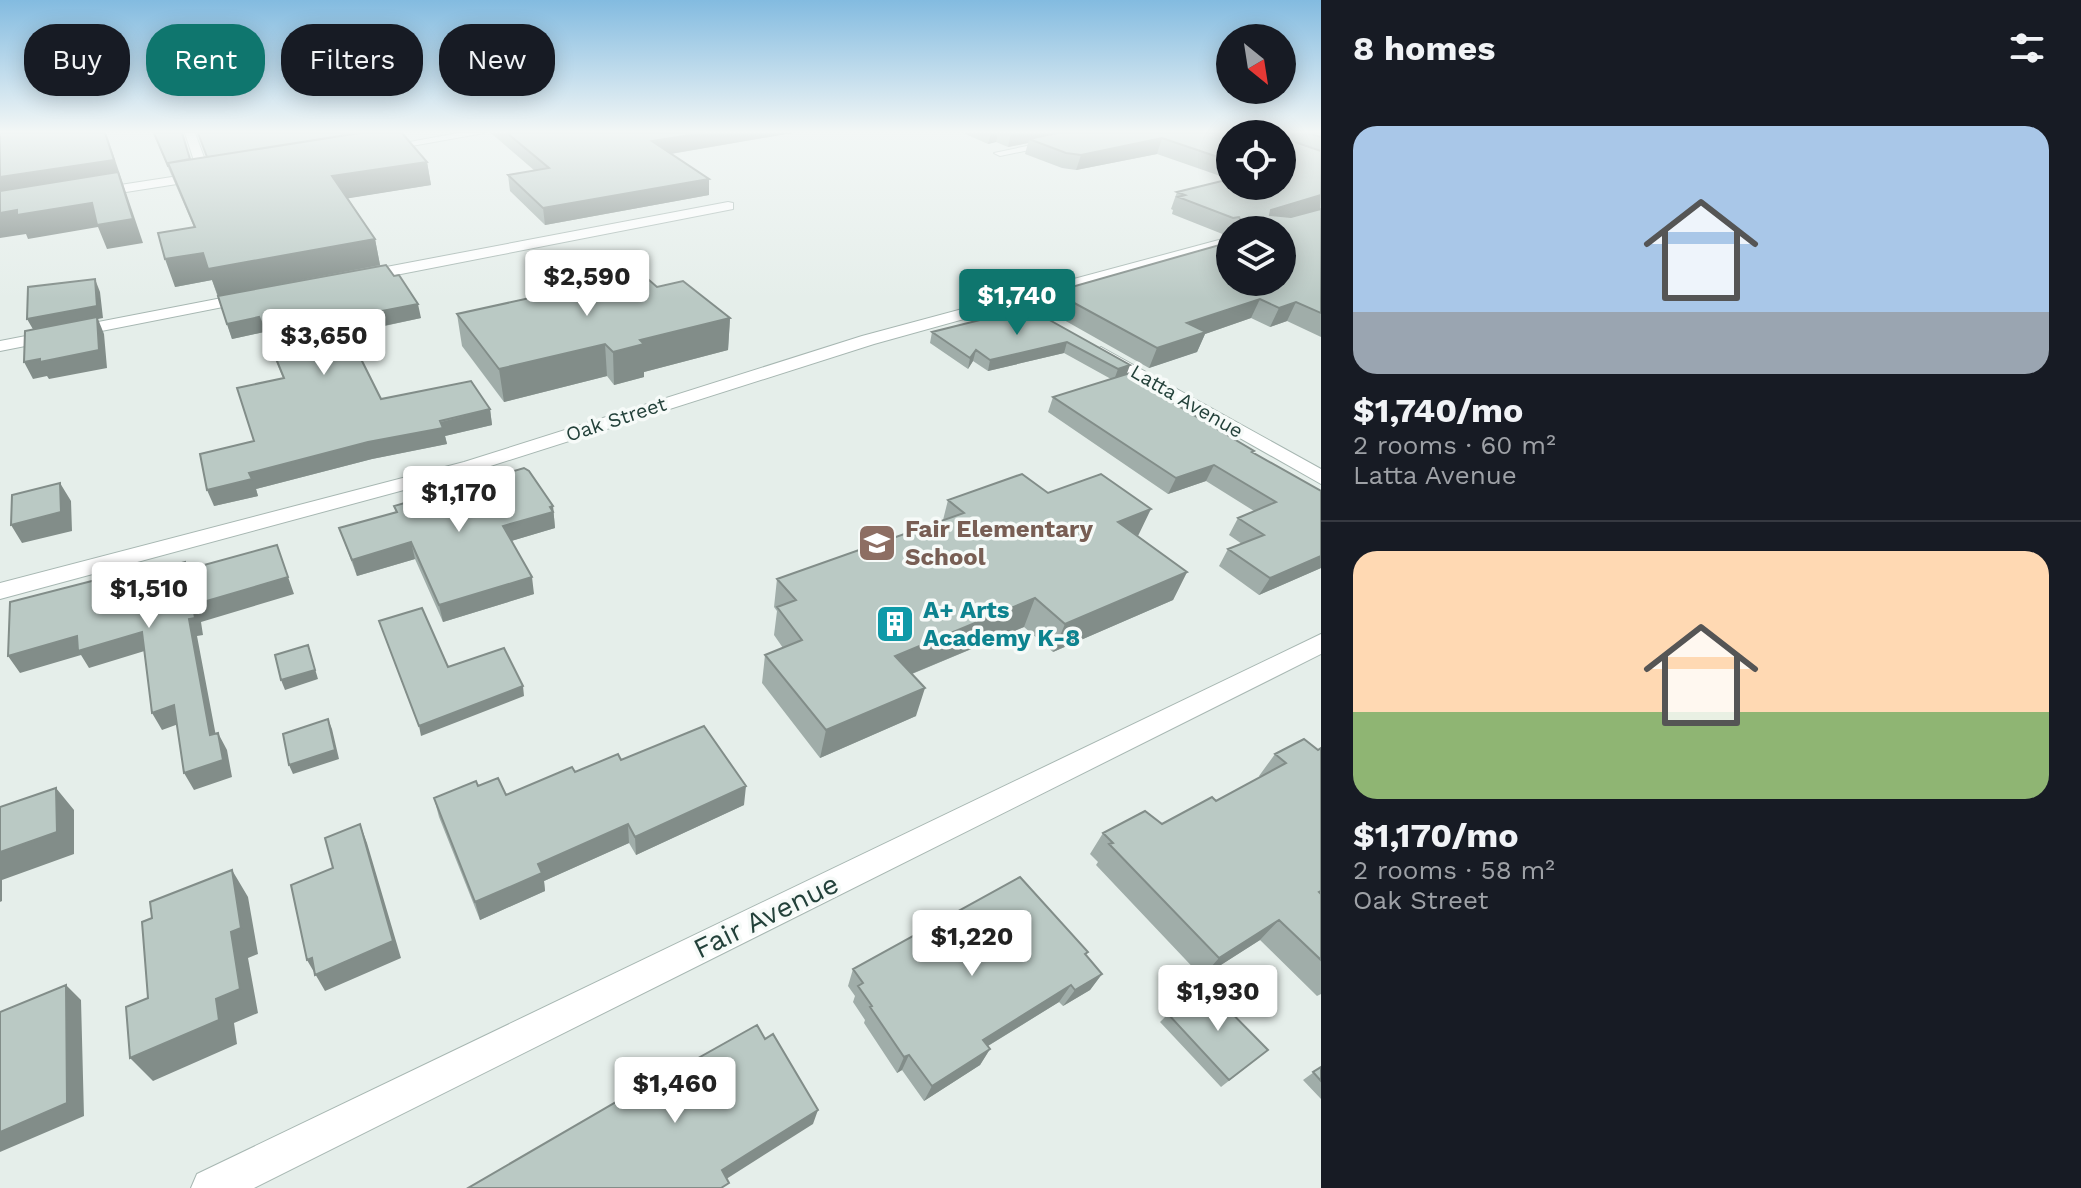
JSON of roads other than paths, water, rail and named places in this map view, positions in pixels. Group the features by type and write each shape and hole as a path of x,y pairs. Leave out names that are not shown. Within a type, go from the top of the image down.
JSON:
{"street":[{"path":"77,196 125,188"},
{"path":"339,281 728,206"},
{"name":"Oak Street","path":"0,591 471,466 742,377 1216,245"},
{"path":"0,346 264,295"},
{"path":"1011,300 1031,312"},
{"name":"Latta Avenue","path":"1080,340 1321,478"},
{"name":"Fair Avenue","path":"211,1188 1321,643"}],"place":[{"name":"Fair Elementary School","path":"877,543"},
{"name":"A+ Arts Academy K-8","path":"895,624"}]}
